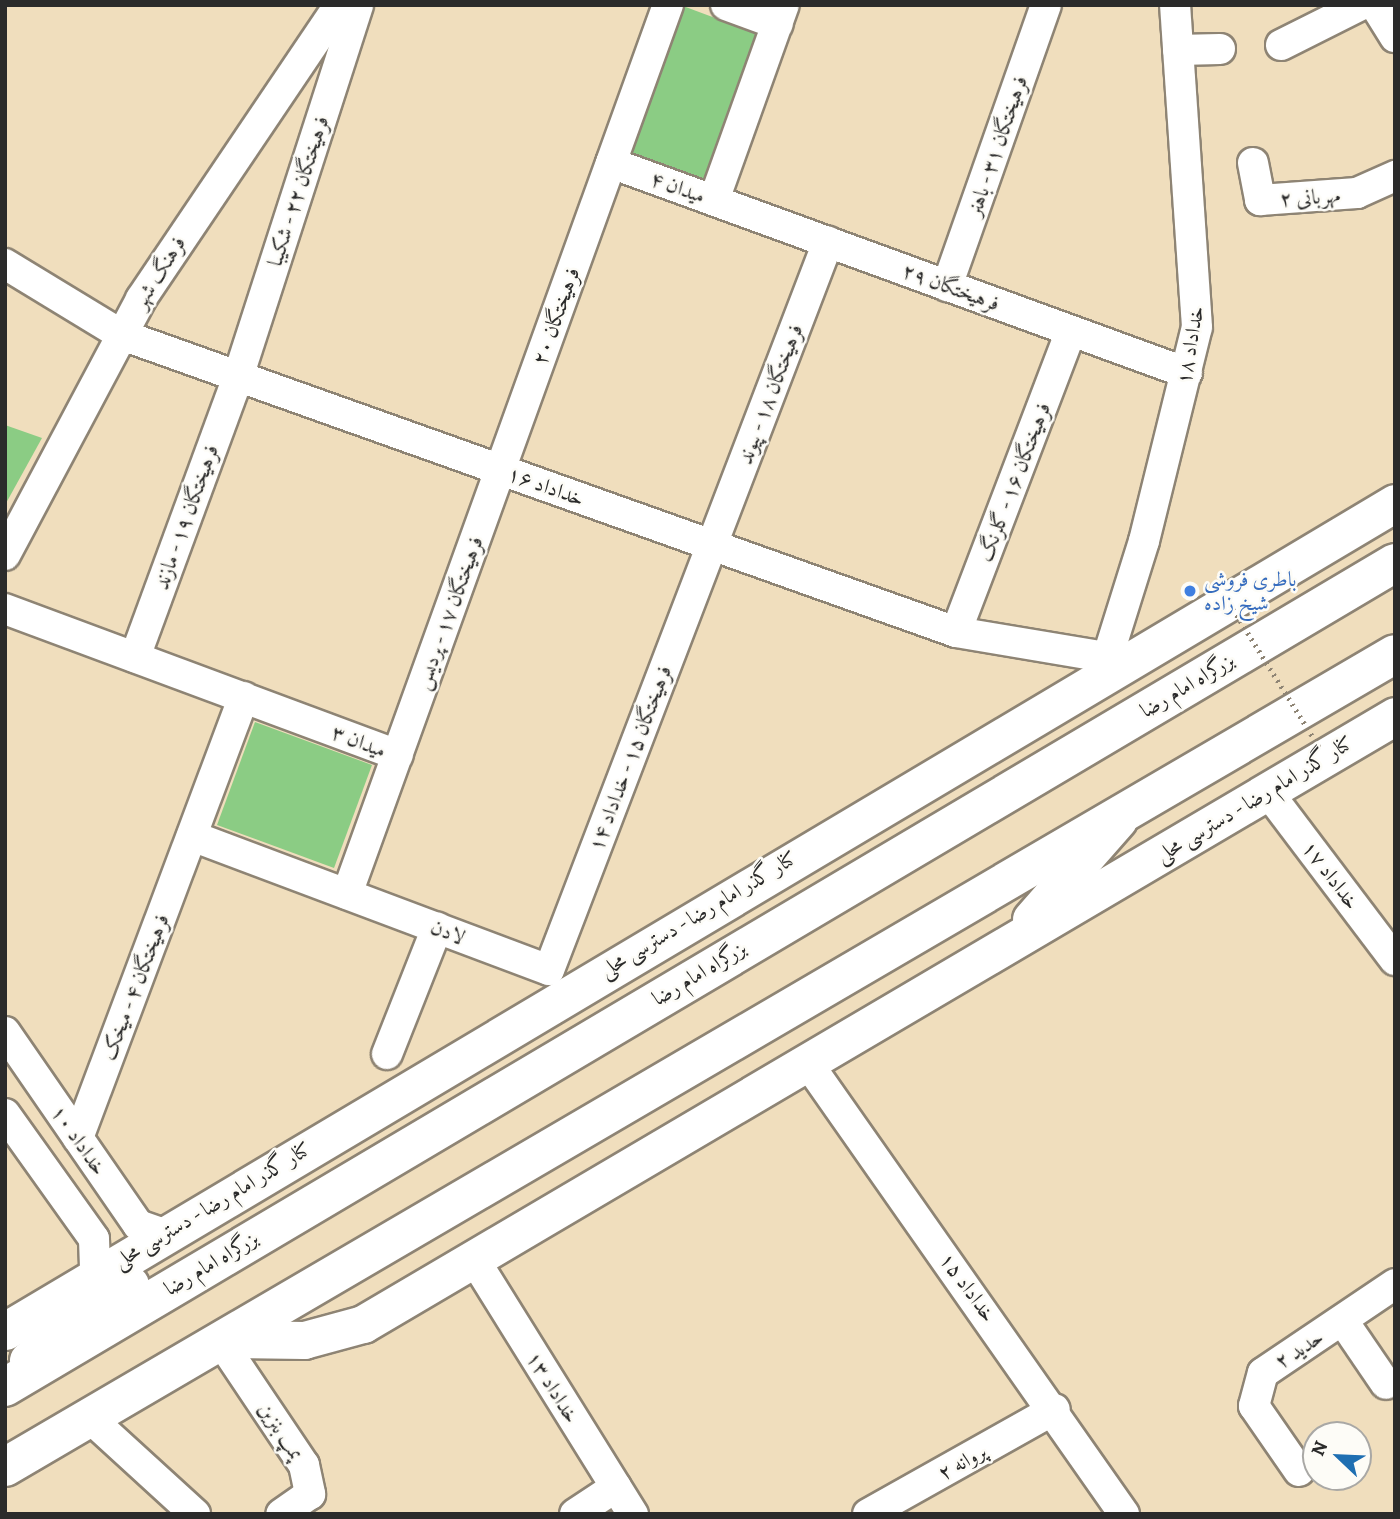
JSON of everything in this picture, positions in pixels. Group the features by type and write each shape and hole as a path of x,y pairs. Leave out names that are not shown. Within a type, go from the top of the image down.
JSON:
{"highway":[{"name":"بزرگراه امام رضا","path":"5,1387 1395,563"},
{"path":"5,1468 1395,654"}],"main road":[{"name":"کنار گذر امام رضا - دسترسی محلی","path":"5,1331 1104,666 1395,503"},
{"path":"1348,682 1386,721"},
{"name":"کنار گذر امام رضا - دسترسی محلی","path":"226,1341 303,1340 348,1330 474,1259 1386,721"},
{"path":"1009,943 1123,815"},
{"path":"5,1379 92,1307 284,1189 363,1113"}],"street":[{"name":"فرهنگ شهر","path":"5,555 122,335 173,248 340,5"},
{"name":"فرهیختگان ۲۲ - شکیبا","path":"238,377 358,5"},
{"path":"611,163 668,5"},
{"name":"میدان ۴","path":"611,163 714,201 781,15 726,5"},
{"name":"فرهیختگان ۳۱ - باهنر","path":"947,286 1046,5"},
{"name":"خداداد ۱۸","path":"1104,666 1187,373 1198,300 1175,5"},
{"path":"1281,45 1361,5"},
{"path":"1375,5 1395,37"},
{"path":"1178,50 1220,49"},
{"name":"فرهیختگان ۲۰","path":"501,470 611,163"},
{"name":"مهربانی ۲","path":"1252,163 1259,200 1357,193 1395,176"},
{"name":"فرهیختگان ۲۹","path":"714,201 1187,373"},
{"name":"فرهیختگان ۱۸ - پیوند","path":"712,545 828,242"},
{"name":"خداداد ۱۶","path":"5,264 122,335 956,632 1104,666"},
{"name":"فرهیختگان ۱۶ - گلرنگ","path":"956,632 1071,331"},
{"name":"فرهیختگان ۱۹ - مازند","path":"135,657 238,377"},
{"name":"فرهیختگان ۱۷ - پردیس","path":"397,755 501,470"},
{"name":"فرهیختگان ۱۵ - خداداد ۱۴","path":"549,970 712,545"},
{"name":"میدان ۳","path":"5,609 397,755 348,894"},
{"path":"244,697 192,836 348,894"},
{"name":"خداداد ۱۷","path":"1267,791 1395,960"},
{"name":"فرهیختگان ۴ - میخک","path":"78,1138 192,836"},
{"name":"لادن","path":"348,894 549,970"},
{"path":"387,1054 437,928"},
{"name":"خداداد ۱۰","path":"5,1032 138,1225 163,1234"},
{"name":"خداداد ۱۵","path":"807,1062 1055,1409 1124,1514"},
{"path":"5,1114 94,1239 95,1276"},
{"name":"خداداد ۱۳","path":"474,1259 633,1514"},
{"name":"حدید ۲","path":"1299,1471 1254,1406 1263,1373 1395,1284"},
{"path":"1343,1321 1386,1384"},
{"name":"پمپ بنزین","path":"226,1341 304,1465 310,1493 281,1514"},
{"name":"پروانه ۲","path":"868,1514 1055,1409"},
{"path":"90,1419 195,1514"},
{"path":"575,1514 615,1487"}],"path":[{"path":"1233,609 1320,748"}],"green space":[{"path":"683,6 758,34 704,184 629,157"},
{"path":"5,425 42,438 5,505"},
{"path":"255,722 372,765 334,868 217,825"}],"place":[{"name":"باطری فروشی شیخ زاده","path":"1190,591"}]}
